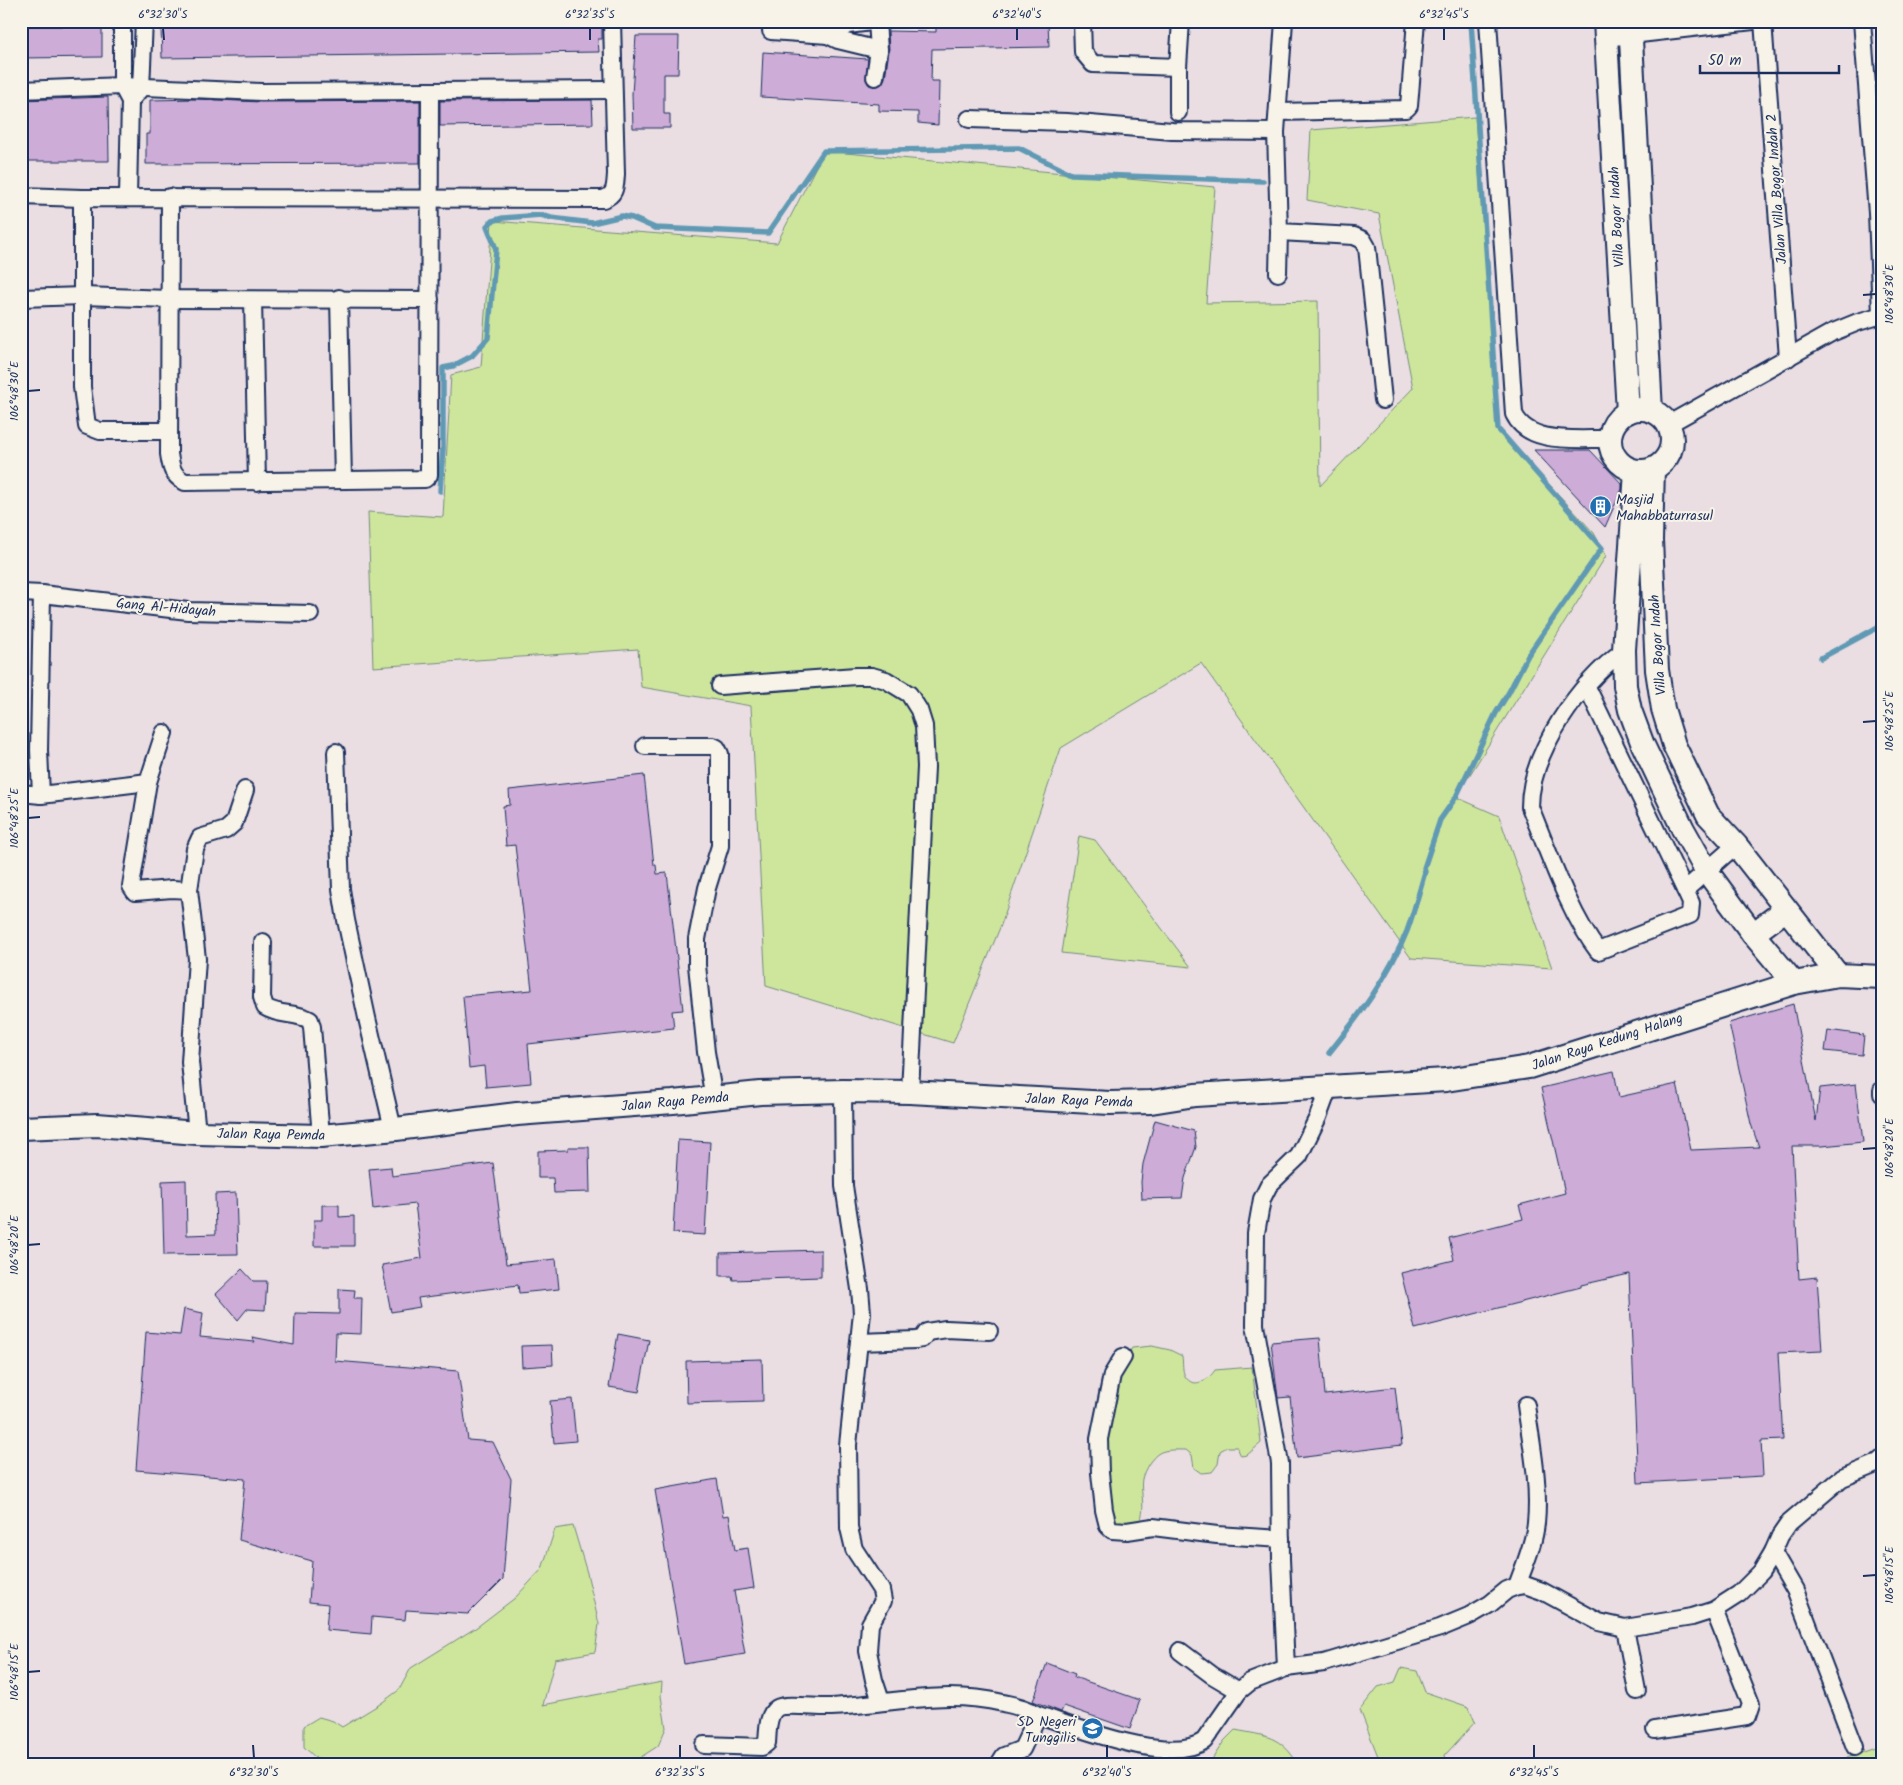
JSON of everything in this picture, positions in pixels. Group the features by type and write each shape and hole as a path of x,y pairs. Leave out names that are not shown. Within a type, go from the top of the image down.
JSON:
{"street":[{"path":"122,21 122,86 130,101 128,197"},
{"path":"130,101 141,88 144,21"},
{"path":"21,196 82,198 430,199 603,199 610,197 614,192 616,174 612,21"},
{"path":"828,36 848,25 878,21 879,50 875,77"},
{"path":"1082,21 1083,52 1092,64 1178,67"},
{"path":"1178,112 1181,21"},
{"path":"1278,272 1279,232 1276,132 1279,112 1284,21"},
{"path":"1279,112 1406,109 1410,106 1416,21"},
{"path":"1488,21 1514,414 1518,422 1530,432 1545,437 1610,439"},
{"path":"1605,30 1753,21"},
{"name":"Jalan Villa Bogor Indah 2","path":"1764,21 1788,358"},
{"path":"1645,470 1629,469 1617,460 1613,454 1610,439 1615,423 1628,412 1643,409 1659,418 1788,358 1831,333 1881,315 1875,105 1862,21"},
{"name":"Villa Bogor Indah","path":"1630,28 1659,418 1672,441 1666,458 1645,470 1641,540 1624,650 1625,686 1630,710 1643,745 1682,829 1706,870 1753,934 1794,983"},
{"name":"Villa Bogor Indah","path":"1605,30 1628,412"},
{"path":"771,31 828,36 879,50"},
{"path":"21,90 122,86 261,92 614,90"},
{"path":"170,197 169,454 172,470 178,478 185,482 426,479 429,475 430,91"},
{"path":"969,119 1067,122 1172,131 1276,132"},
{"path":"82,198 82,387 87,426 100,432 169,431"},
{"path":"1279,232 1354,236 1363,240 1367,247 1383,400"},
{"path":"21,298 83,296 253,300 338,298 430,300"},
{"path":"338,298 343,480"},
{"path":"253,300 257,482"},
{"name":"Villa Bogor Indah","path":"1641,540 1663,709 1674,745 1708,815 1736,845 1838,975"},
{"name":"Gang Al-Hidayah","path":"21,594 42,594 188,611 310,614"},
{"path":"41,794 39,750 42,594"},
{"path":"1586,685 1685,890 1692,909 1690,915 1598,951 1574,910 1530,808 1530,790 1540,758 1565,713 1586,685 1605,664 1624,650"},
{"path":"720,686 783,680 872,676 886,680 909,694 919,710 924,726 926,767 910,1092"},
{"path":"164,733 148,782 130,881 135,892 172,889 189,890"},
{"path":"645,746 713,746 717,748 720,754 720,846 707,888 697,939 697,966 706,1052 714,1099"},
{"path":"336,752 341,889 392,1129"},
{"path":"21,793 41,794 148,782"},
{"path":"197,1133 190,1062 197,959 189,890 195,849 200,838 226,830 234,822 245,790"},
{"path":"1685,890 1736,845"},
{"path":"1753,934 1786,910"},
{"path":"263,942 262,998 265,1008 272,1012 304,1017 310,1020 321,1136"},
{"name":"Jalan Raya Kedung Halang","path":"1329,1087 1446,1080 1529,1067 1794,983 1838,975 1881,977"},
{"path":"1881,977 1882,983"},
{"path":"1286,1668 1280,1463 1254,1325 1256,1233 1262,1199 1269,1185 1300,1156 1329,1087"},
{"name":"Jalan Raya Pemda","path":"22,1126 97,1125 197,1133 321,1136 517,1114 714,1099 760,1093 910,1092 1110,1103 1151,1102 1194,1095 1329,1087"},
{"path":"843,1091 844,1186 862,1313 848,1445 849,1528 854,1549 881,1590 883,1601 871,1622 868,1651 881,1701"},
{"path":"859,1342 916,1340 922,1339 927,1332 946,1329 989,1331"},
{"path":"1123,1357 1112,1375 1099,1439 1100,1473 1104,1510 1108,1526 1112,1530 1127,1531 1153,1528 1281,1539"},
{"path":"1517,1586 1536,1524 1536,1477 1526,1405"},
{"path":"704,1745 762,1747 767,1743 770,1717 777,1708 785,1705 832,1707 933,1696 986,1699 1028,1708 1038,1715 1151,1748 1188,1748 1197,1746 1204,1741 1239,1691 1250,1682 1286,1668 1324,1663 1440,1628 1483,1608 1507,1590 1517,1586 1525,1584 1599,1622 1624,1628 1692,1617 1714,1610 1739,1594 1761,1572 1789,1523 1842,1478 1876,1464 1882,1459"},
{"path":"1773,1552 1795,1590 1855,1747"},
{"path":"1655,1730 1747,1716 1751,1704 1714,1610"},
{"path":"1624,1628 1637,1691"},
{"path":"1180,1651 1199,1666 1239,1691"},
{"path":"999,1764 1004,1756 1022,1749 1038,1715"}],"green space":[{"path":"1475,117 1498,429 1594,533 1606,556 1456,797 1499,816 1552,968 1411,958 1201,663 1061,748 1001,925 953,1043 766,986 751,706 641,687 638,649 373,667 368,512 443,517 451,375 481,367 492,221 777,243 824,151 1215,187 1206,303 1318,301 1320,486 1413,388 1379,214 1307,200 1311,130"},
{"path":"1079,836 1095,840 1191,967 1061,953"},
{"path":"1152,1346 1170,1350 1182,1356 1185,1376 1188,1380 1196,1383 1205,1380 1215,1370 1252,1367 1261,1443 1247,1455 1241,1456 1237,1447 1227,1447 1220,1451 1218,1464 1212,1472 1201,1473 1194,1468 1192,1455 1186,1450 1169,1450 1159,1453 1146,1468 1142,1479 1143,1506 1140,1520 1130,1528 1114,1529 1102,1431 1112,1379 1132,1348"},
{"path":"573,1526 599,1624 595,1652 555,1659 543,1705 662,1682 661,1696 666,1728 658,1746 630,1764 327,1764 316,1758 304,1747 304,1726 319,1717 333,1721 342,1727 380,1704 399,1690 411,1668 477,1627 515,1598 542,1569 555,1529"},
{"path":"1401,1668 1417,1671 1425,1692 1469,1707 1475,1722 1445,1755 1447,1764 1381,1764 1360,1710 1378,1687 1395,1682"},
{"path":"1235,1730 1271,1738 1285,1747 1298,1764 1209,1764 1224,1741"},
{"path":"1882,1746 1882,1764 1822,1764 1850,1757"}],"building":[{"path":"163,21 376,21 376,25 598,22 598,24 602,25 602,39 598,39 599,52 162,58 161,28 163,28"},
{"path":"936,21 1048,21 1049,47 932,49 931,81 939,81 938,125 918,123 918,112 879,111 879,104 761,97 763,52 868,59 866,80 869,85 878,86 882,84 885,78 889,51 888,31 936,32"},
{"path":"21,26 102,26 102,57 21,58"},
{"path":"636,36 679,36 678,74 664,74 664,114 670,114 670,128 633,128 632,94"},
{"path":"108,97 109,161 21,161 21,100"},
{"path":"196,99 261,102 420,101 420,163 146,164 146,134 150,134 150,100"},
{"path":"592,100 593,124 440,126 440,101"},
{"name":"Masjid Mahabbaturrasul","path":"1534,450 1590,450 1622,484 1622,489 1605,527"},
{"path":"644,775 654,865 656,865 657,874 667,873 683,1010 672,1011 674,1028 528,1044 531,1083 486,1087 484,1066 469,1068 463,996 532,990 515,845 506,846 503,806 510,805 509,790"},
{"path":"1793,1004 1816,1121 1820,1088 1856,1084 1863,1142 1822,1146 1792,1146 1799,1279 1817,1277 1822,1351 1778,1353 1783,1440 1761,1441 1763,1476 1638,1483 1629,1274 1415,1329 1401,1273 1454,1260 1449,1238 1523,1219 1519,1205 1565,1193 1541,1088 1614,1071 1619,1097 1677,1084 1691,1150 1759,1147 1751,1124 1729,1023"},
{"path":"1828,1030 1864,1035 1862,1055 1825,1051"},
{"path":"1155,1120 1194,1131 1196,1147 1185,1178 1182,1198 1142,1199 1143,1164"},
{"path":"678,1140 710,1142 705,1235 673,1233"},
{"path":"568,1147 589,1147 590,1192 554,1193 553,1178 538,1178 538,1151 568,1150"},
{"path":"493,1163 506,1264 556,1259 559,1289 519,1293 518,1285 418,1298 420,1307 391,1312 382,1265 422,1258 415,1204 373,1209 369,1169 391,1167 392,1176"},
{"path":"186,1180 187,1235 216,1234 215,1194 236,1193 238,1254 164,1255 162,1181"},
{"path":"322,1205 339,1205 339,1217 354,1216 354,1246 314,1246 314,1220 322,1220"},
{"path":"821,1250 821,1277 733,1280 732,1276 720,1276 720,1253"},
{"path":"242,1269 253,1281 267,1281 265,1310 247,1309 238,1320 216,1294"},
{"path":"339,1289 355,1290 354,1298 362,1298 361,1334 336,1333 335,1361 458,1371 468,1440 493,1442 511,1479 503,1579 468,1614 406,1610 405,1620 372,1617 371,1634 326,1630 328,1604 309,1602 312,1561 239,1540 245,1479 136,1470 146,1332 180,1335 184,1309 203,1313 200,1337 255,1342 252,1337 294,1345 295,1313 339,1314"},
{"path":"618,1334 649,1340 639,1392 609,1387"},
{"path":"1320,1338 1325,1395 1395,1387 1402,1445 1297,1458 1290,1397 1278,1398 1271,1342"},
{"path":"552,1345 553,1365 522,1367 521,1346"},
{"path":"762,1359 763,1401 687,1403 686,1361"},
{"path":"572,1399 576,1441 554,1443 550,1401"},
{"path":"717,1479 723,1516 729,1515 735,1550 748,1548 754,1588 734,1591 745,1654 684,1664 655,1490"},
{"path":"1047,1663 1075,1674 1074,1677 1140,1700 1130,1729 1064,1706 1061,1712 1033,1701"}],"waterway":[{"path":"1329,1053 1372,995 1400,948 1412,917 1425,872 1424,868 1440,820 1456,797 1496,713 1528,655 1602,548 1498,429 1471,21"},
{"path":"440,491 443,448 443,368 453,366 472,356 488,338 496,249 487,226 492,221 503,218 541,215 592,223 622,216 632,218 655,228 768,233 824,151 1019,148 1071,174 1263,181"},
{"path":"1821,658 1882,625"}],"place":[{"name":"Masjid Mahabbaturrasul","path":"1600,507"},
{"name":"SD Negeri Tunggilis","path":"1092,1729"}]}
